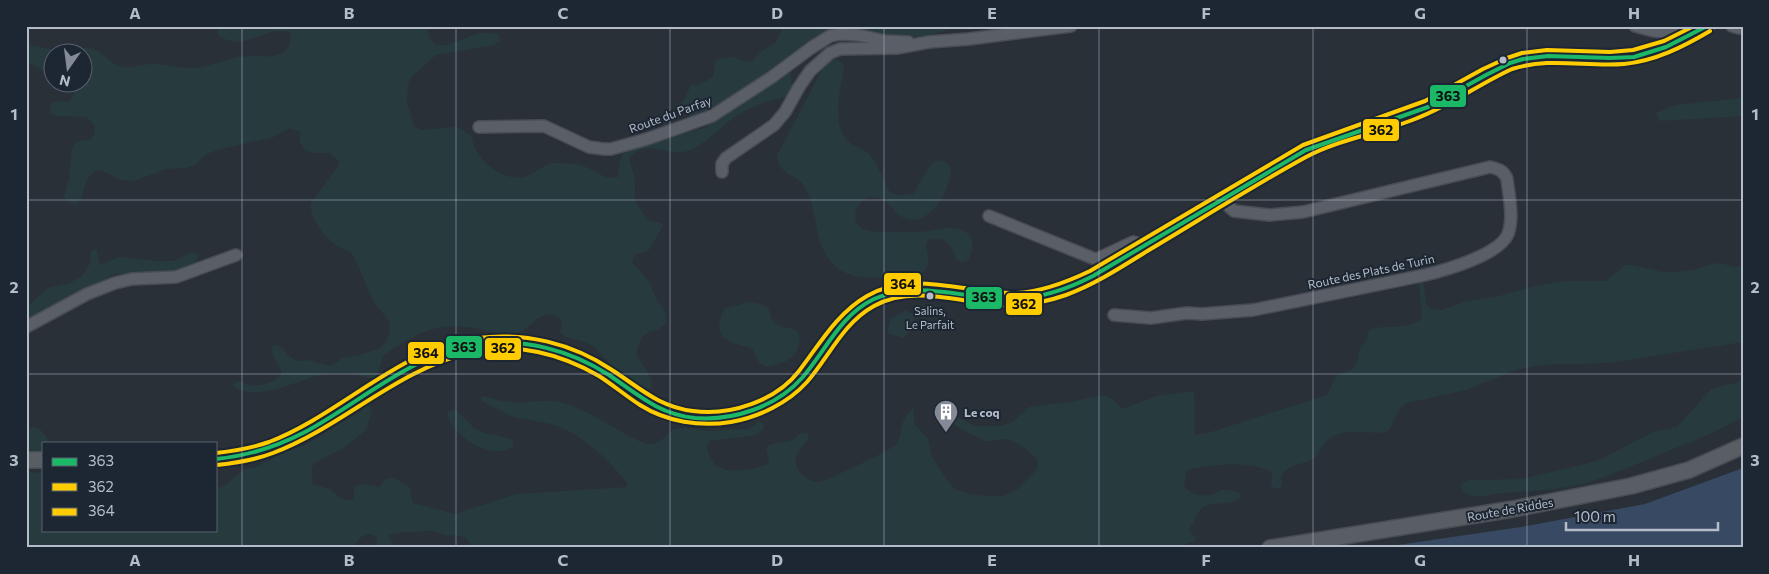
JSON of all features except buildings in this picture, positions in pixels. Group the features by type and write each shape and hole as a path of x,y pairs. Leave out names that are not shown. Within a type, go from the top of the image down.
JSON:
{"main road":[{"path":"218,459 239,456 274,446 311,427 423,361 456,348 475,344 510,342 552,348 574,356 603,372 644,400 663,410 680,415 706,418 738,414 768,403 794,385 843,324 854,313 879,297 901,291 920,290 1016,299 1044,295 1080,283 1306,150 1341,135 1404,117 1431,106 1490,71 1505,65 1540,57 1635,57 1672,45 1707,26"},
{"name":"Route de Riddes","path":"1270,548 1512,509 1642,484 1703,465 1743,446"},
{"path":"26,460 42,460"}],"street":[{"path":"722,172 722,164 726,158 774,125 785,112 804,79 830,53 840,49 884,49 1072,26"},
{"path":"1635,26 1663,33 1671,32 1682,26"},
{"path":"1732,26 1739,28 1743,26"},
{"name":"Route du Parfay","path":"478,127 544,126 589,147 604,150 611,149 647,139 712,116 765,82 830,36 840,34 858,35 908,42 911,45"},
{"name":"Route des Plats de Turin","path":"1114,315 1151,318 1187,313 1202,314 1253,310 1425,276 1490,251 1504,240 1508,234 1510,223 1505,173 1498,168 1490,167 1303,212 1282,215 1234,211 1221,199"},
{"path":"989,216 1094,259 1133,242 1137,243 1140,248"},
{"path":"26,327 87,294 115,283 132,278 176,277 236,255"}],"green space":[{"path":"216,26 430,26 428,29 429,38 436,45 452,43 474,34 490,33 499,35 500,41 494,45 436,55 411,77 408,84 407,103 414,126 421,130 455,127 461,129 472,136 477,152 483,160 490,167 507,176 515,178 524,177 551,163 559,163 583,166 606,177 614,178 618,177 619,163 625,152 655,139 661,127 668,122 688,132 707,127 707,120 693,117 684,111 677,110 674,106 683,102 691,85 699,85 713,77 716,60 731,57 747,62 753,60 776,42 784,26 955,26 936,33 912,37 849,39 824,44 805,51 789,61 791,87 788,94 784,97 773,99 743,112 704,142 690,150 676,152 648,148 635,152 629,158 635,179 635,200 646,218 650,221 662,223 663,226 649,250 635,255 632,262 650,283 656,299 665,311 666,319 665,324 658,330 649,332 642,337 636,353 652,380 651,389 646,390 621,377 595,347 585,342 565,337 560,332 562,321 555,316 549,315 542,316 524,330 512,335 460,326 448,326 426,331 405,341 384,355 375,378 348,373 326,374 264,392 242,391 233,386 238,381 249,385 263,384 280,376 282,373 281,369 274,358 272,346 276,345 283,349 291,358 297,361 309,360 329,366 342,358 364,354 380,348 387,340 390,332 389,321 373,301 354,257 349,251 338,246 328,238 315,221 311,209 311,203 338,166 339,161 329,153 306,151 300,142 300,132 290,128 274,137 217,150 205,155 195,165 186,168 167,169 134,181 121,180 98,170 88,178 81,200 77,204 70,203 64,197 69,179 72,148 78,141 90,140 94,135 95,126 87,117 56,116 51,114 50,105 54,101 68,102 75,92 92,92 92,49 123,67 130,68 155,64 195,68 241,57 278,55 288,47 291,33 274,31 238,42 229,41 219,36"},
{"path":"26,44 42,47 42,70 26,61"},
{"path":"830,59 839,60 844,67 838,106 838,116 843,135 849,142 869,154 878,167 890,192 897,195 913,194 934,162 943,160 950,166 950,178 944,194 934,209 923,217 912,220 905,219 890,205 873,197 864,200 857,208 855,218 858,224 867,231 885,232 931,231 945,228 960,229 969,235 971,239 972,249 968,260 961,262 956,259 947,242 934,239 928,240 926,246 928,264 926,268 915,277 868,278 854,276 832,264 824,251 818,234 812,205 806,189 803,184 781,168 777,156 826,62"},
{"path":"1743,98 1743,116 1660,121 1656,113 1676,105"},
{"path":"94,249 97,250 101,265 118,257 173,261 193,252 198,258 194,264 173,273 114,274 26,320 26,308 48,288 70,283 82,276 91,262 90,253"},
{"path":"1716,263 1736,267 1743,266 1743,342 1609,363 1541,365 1516,370 1466,390 1407,403 1400,408 1389,430 1384,433 1349,432 1330,438 1311,460 1285,471 1281,476 1282,484 1277,489 1271,486 1272,472 1262,468 1230,464 1187,470 1184,487 1190,491 1196,494 1211,495 1221,490 1229,490 1241,494 1241,498 1232,502 1202,508 1189,529 1191,534 1196,536 1195,541 1172,548 473,548 466,538 456,535 447,536 432,531 389,535 389,539 397,548 376,548 377,539 372,534 360,538 354,548 26,548 26,472 42,473 42,532 218,532 218,488 227,484 244,469 256,467 285,452 305,445 361,411 364,406 369,405 372,411 366,430 343,448 315,463 312,467 312,484 330,489 342,499 351,501 354,499 354,487 357,485 366,484 379,487 384,481 391,478 410,488 413,503 455,514 516,494 627,487 627,483 613,467 579,437 554,425 509,415 481,400 481,397 484,396 501,401 524,403 560,402 582,410 646,444 659,442 674,429 690,428 706,431 749,429 759,421 763,424 763,429 756,435 710,441 707,446 710,457 715,464 730,470 739,470 768,464 769,459 766,450 769,445 793,440 801,433 808,434 809,438 797,455 796,462 799,471 805,478 818,482 858,465 897,444 904,420 914,409 914,423 928,439 932,457 955,489 970,494 1003,496 1018,489 1036,471 1038,461 1028,451 1013,441 1004,439 984,441 947,421 947,414 951,414 976,426 1001,426 1012,422 1029,407 1070,402 1103,395 1113,399 1122,409 1157,396 1194,391 1195,435 1208,433 1327,395 1336,376 1353,369 1358,359 1359,350 1366,341 1369,331 1407,325 1421,319 1419,284 1423,280 1426,303 1431,309 1441,310 1467,301 1495,297 1535,286 1566,281 1605,281 1626,265 1663,272 1692,270"},
{"path":"749,302 765,306 768,308 771,318 776,324 793,329 798,333 800,338 797,350 787,361 766,367 759,362 751,348 727,340 720,332 719,327 724,309"},
{"path":"905,310 913,314 914,326 904,338 887,333 890,320"},
{"path":"1743,381 1743,417 1700,438 1615,473 1589,482 1546,490 1475,496 1465,493 1461,488 1461,484 1468,480 1522,479 1597,461 1653,432 1677,427 1711,389"},
{"path":"454,409 482,432 513,440 513,446 505,450 495,451 475,445 457,431 450,422 447,414"},
{"path":"35,427 42,431 49,441 58,442 42,442 42,452 26,450 26,429"}],"water":[{"path":"1743,468 1743,548 1377,548 1521,527 1645,504"}],"transit line":[{"name":"364","path":"218,453 243,449 269,442 321,416 396,368 449,344 477,338 530,338 564,346 597,361 660,401 681,409 707,412 722,411 751,404 778,391 789,382 829,330 847,311 867,296 885,288 921,283 1016,293 1054,286 1090,271 1303,145 1425,101 1507,58 1522,53 1547,50 1610,52 1633,50 1664,41 1694,26"},
{"name":"363","path":"218,459 251,453 283,442 326,420 409,368 431,357 454,349 478,344 512,343 546,348 563,353 594,366 659,408 682,416 695,418 724,417 753,410 780,397 802,378 842,324 862,306 874,299 904,291 920,290 999,299 1036,297 1048,294 1093,276 1306,150 1428,107 1510,63 1523,59 1548,56 1634,57 1666,47 1707,26"},
{"name":"362","path":"218,465 259,458 299,442 420,371 446,360 489,349 522,349 554,356 599,376 635,402 661,416 684,422 708,424 742,420 782,403 799,390 815,372 845,331 863,313 874,306 905,296 921,295 1002,305 1018,305 1051,300 1088,286 1306,157 1332,145 1402,124 1428,114 1512,69 1526,65 1554,63 1610,65 1647,60 1690,42 1710,31"}],"place":[{"name":"Salins, Le Parfait","path":"930,296"},
{"name":"Le coq","path":"946,433"}]}
